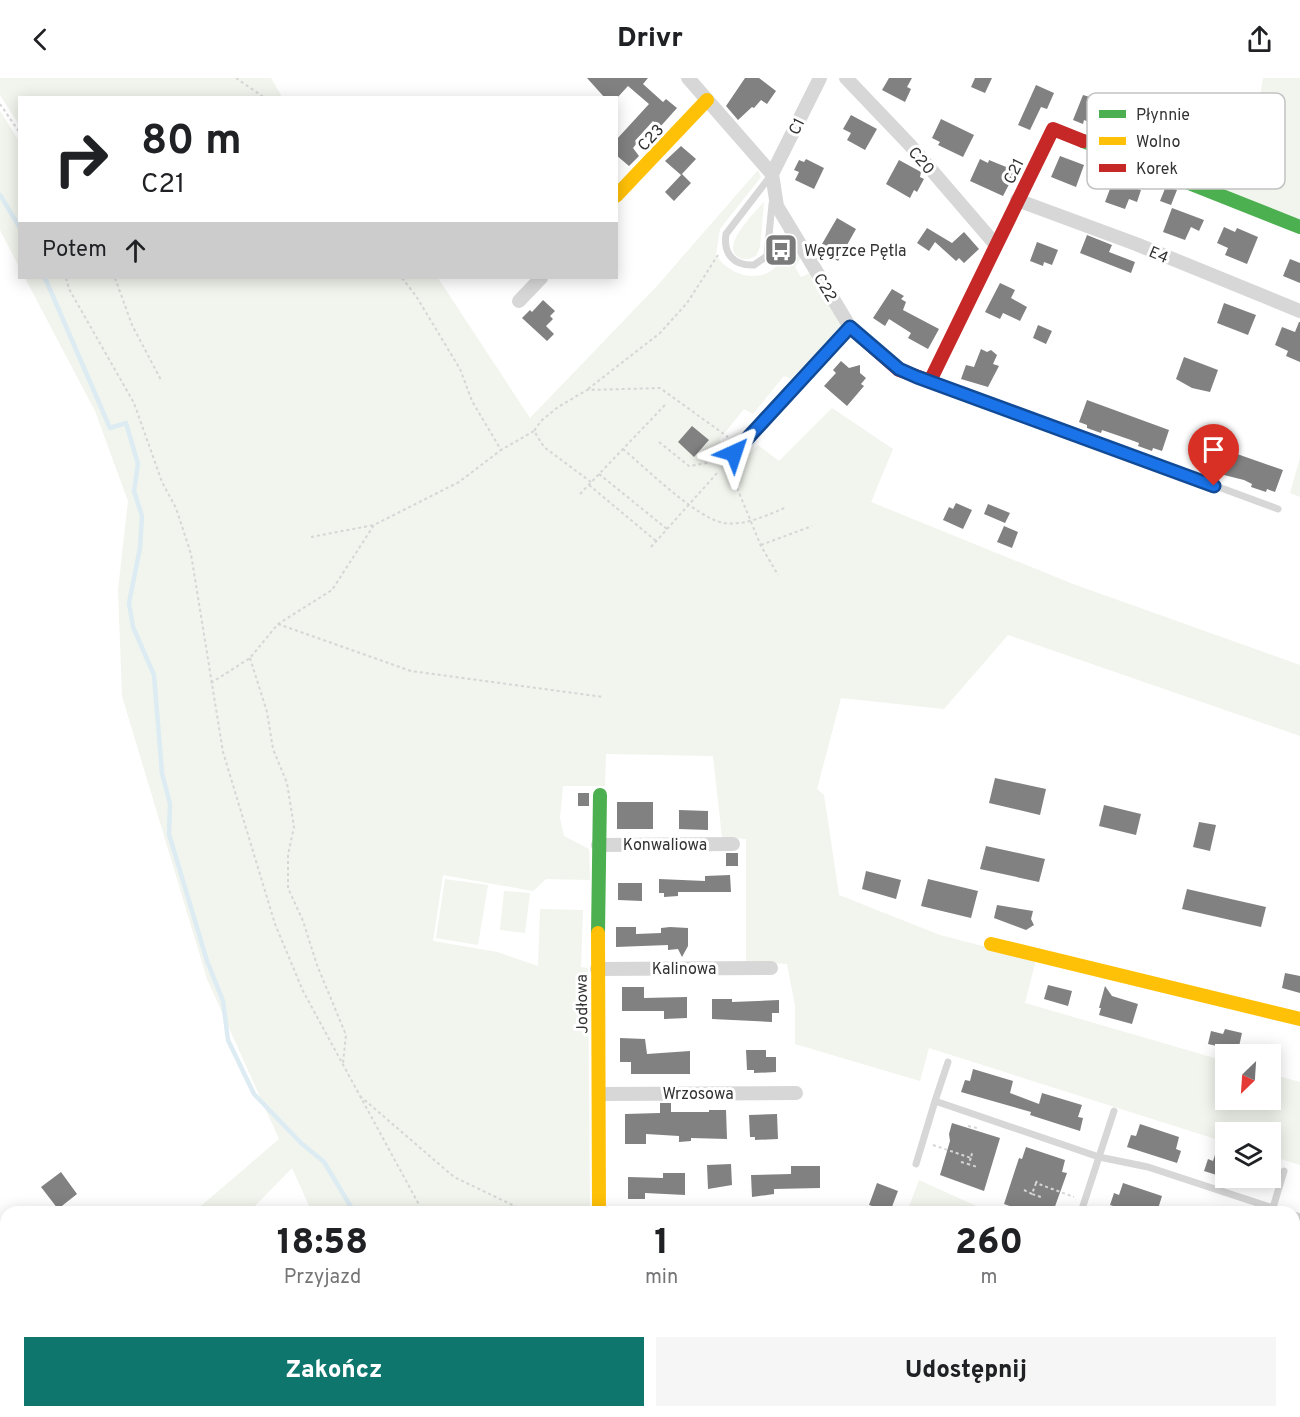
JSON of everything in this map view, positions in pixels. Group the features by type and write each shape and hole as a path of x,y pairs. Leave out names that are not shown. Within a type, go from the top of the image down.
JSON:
{"street":[{"path":"688,78 772,174"},
{"name":"C1","path":"772,174 819,78"},
{"name":"C20","path":"846,78 909,144 995,244"},
{"name":"C23","path":"618,194 707,100"},
{"name":"C21","path":"930,381 1053,129 1087,142"},
{"name":"C22","path":"772,174 773,195 777,206 850,327"},
{"name":"C21","path":"1206,189 1300,226"},
{"name":"E4","path":"1017,200 1136,244 1300,311"},
{"path":"519,301 540,279"},
{"path":"733,454 850,327 899,369 930,381"},
{"name":"Jodłowa","path":"598,1206 597,969 600,795"},
{"name":"Konwaliowa","path":"598,845 733,844"},
{"path":"991,944 1300,1019"},
{"name":"Kalinowa","path":"597,969 771,968"},
{"name":"Wrzosowa","path":"599,1094 796,1093"}],"lane":[{"path":"772,174 730,228 724,245 728,254 737,263 754,265 765,260 768,253 773,195"},
{"path":"930,381 1278,509"},
{"path":"916,1164 948,1062"},
{"path":"935,1101 1099,1157 1148,1167 1261,1206"},
{"path":"1083,1206 1114,1111"},
{"path":"1274,1206 1284,1171"}],"path":[{"path":"236,78 262,96"},
{"path":"0,104 18,130"},
{"path":"311,537 374,525 459,482 501,450 534,431 541,421 558,407 588,390 660,333 687,303 724,245"},
{"path":"66,279 69,289 134,403 162,482 176,508 191,554 223,752 275,924 303,991 343,1063 357,1095 420,1206"},
{"path":"115,279 132,325 160,380"},
{"path":"403,279 416,296 460,369 472,402 501,450"},
{"path":"588,390 660,388 686,404 733,454 761,546 778,575"},
{"path":"580,495 665,405"},
{"path":"534,431 544,447 656,541"},
{"path":"659,442 689,466 708,463"},
{"path":"623,449 706,517 725,523 752,521 787,507"},
{"path":"651,547 718,472"},
{"path":"599,474 667,528"},
{"path":"211,683 250,658 263,639 278,624 332,590 374,525"},
{"path":"761,546 812,526"},
{"path":"278,624 411,670 603,698"},
{"path":"250,658 267,712 273,749 286,783 294,827 288,855 288,888 303,921 317,965 346,1035 343,1063"},
{"path":"357,1095 454,1177 514,1206"},
{"path":"968,1126 977,1128"},
{"path":"923,1141 970,1158"},
{"path":"968,1164 972,1153"},
{"path":"961,1162 977,1167"},
{"path":"1032,1194 1037,1182 1085,1201"},
{"path":"1024,1191 1041,1197"}],"shaded area":[{"path":"0,78 271,78 281,96 18,96 18,123 0,95"},
{"path":"1263,78 1300,78 1300,221 1220,189 1285,189 1285,93 1261,93"},
{"path":"0,111 18,139 18,265 0,230"},
{"path":"758,170 761,177 720,229 716,255 722,263 739,273 758,276 767,273 775,268 781,259 784,226 801,258 795,267 801,277 812,272 843,325 791,379 784,376 753,414 744,409 719,440 742,460 758,445 779,461 832,408 893,449 871,502 1073,584 1300,665 1300,736 1008,635 944,709 841,698 817,789 824,795 839,895 940,935 1036,960 1025,1003 1215,1058 1215,1110 1281,1110 1281,1077 1300,1082 1300,1165 1281,1159 1281,1122 1215,1122 1215,1139 929,1048 920,1081 795,1044 795,1006 787,964 746,962 746,839 722,837 713,756 606,754 605,786 563,786 560,818 564,836 589,849 590,880 546,879 533,891 443,875 433,941 497,952 538,966 540,909 583,910 581,967 588,968 590,1206 309,1206 292,1168 255,1206 201,1206 279,1139 207,979 122,696 118,590 128,501 95,411 26,279 439,279 530,418 657,286"},
{"path":"764,202 760,247 756,256 747,259 740,258 734,252 733,245 736,237"},
{"path":"1300,458 1300,497 1290,493"},
{"path":"445,879 488,885 478,945 436,938"},
{"path":"504,891 530,893 525,933 500,930"},
{"path":"919,1180 976,1206 909,1206"}],"building":[{"path":"587,78 648,78 643,84 663,102 666,99 677,108 660,127 653,121 635,141 637,143 633,148 639,156 629,166 618,157 618,138 649,104 628,86 618,97 603,96"},
{"path":"745,78 759,78 776,91 767,104 761,100 738,120 726,106"},
{"path":"889,78 912,78 907,87 911,89 905,102 882,90"},
{"path":"975,78 992,78 985,93 971,87"},
{"path":"1036,85 1054,93 1047,109 1041,107 1030,130 1018,125"},
{"path":"1083,95 1087,96 1087,121 1084,120 1083,124 1073,120"},
{"path":"851,115 877,129 865,150 847,140 851,133 843,129"},
{"path":"941,119 974,135 963,157 938,145 940,142 932,138"},
{"path":"681,146 696,159 681,175 665,161"},
{"path":"1060,156 1084,165 1076,187 1051,177"},
{"path":"806,159 824,168 814,189 795,180 799,172 794,170 799,160 804,162"},
{"path":"980,159 988,163 989,160 1016,171 1003,196 970,181"},
{"path":"899,160 921,172 920,177 924,179 917,192 914,190 910,198 886,184"},
{"path":"682,174 691,183 674,201 665,192"},
{"path":"1110,189 1141,190 1137,202 1129,199 1125,209 1105,202"},
{"path":"1165,189 1177,190 1171,205 1160,201"},
{"path":"1172,208 1204,220 1199,231 1191,227 1185,240 1163,232"},
{"path":"837,218 856,229 838,261 826,254 829,248 822,244"},
{"path":"1224,227 1235,232 1237,228 1258,237 1247,264 1225,255 1228,248 1217,243"},
{"path":"927,228 952,243 964,232 979,249 964,263 959,258 956,261 935,242 929,251 917,243"},
{"path":"1087,235 1112,245 1109,252 1135,262 1131,273 1080,253"},
{"path":"1037,242 1058,250 1052,265 1044,262 1043,266 1030,261"},
{"path":"1290,259 1300,263 1300,283 1283,276"},
{"path":"1000,283 1015,290 1011,298 1027,307 1020,321 1003,313 1000,319 985,312"},
{"path":"892,289 904,296 901,299 906,302 903,310 939,329 928,349 908,338 911,333 889,319 885,326 873,318"},
{"path":"543,300 555,311 550,316 553,319 546,326 554,334 547,341 522,318 530,310 532,312"},
{"path":"1224,303 1256,315 1248,335 1217,323"},
{"path":"1299,322 1300,362 1286,356 1288,351 1275,345 1282,327 1295,332"},
{"path":"1038,325 1052,331 1046,344 1033,338"},
{"path":"981,349 987,352 991,350 997,355 993,364 999,366 988,387 961,379 966,365 974,367"},
{"path":"1184,357 1218,370 1210,392 1192,388 1176,379"},
{"path":"841,361 849,368 860,365 860,373 866,378 861,384 864,386 847,406 824,386 836,373 833,370"},
{"path":"1087,400 1169,430 1162,451 1153,448 1152,451 1138,446 1139,443 1131,440 1102,430 1101,433 1087,428 1087,425 1079,422"},
{"path":"692,426 709,440 694,457 678,442"},
{"path":"1200,441 1283,470 1275,492 1267,489 1266,492 1251,487 1252,484 1244,480 1200,469 1201,466 1192,463"},
{"path":"956,503 972,510 963,529 943,520 949,507 953,509"},
{"path":"988,504 1010,513 1005,523 984,514"},
{"path":"1004,526 1018,532 1012,548 997,542"},
{"path":"995,778 1046,789 1040,815 989,803"},
{"path":"578,793 589,793 589,806 578,806"},
{"path":"617,802 653,802 653,829 617,829"},
{"path":"1104,805 1141,814 1136,835 1099,826"},
{"path":"679,810 708,811 708,830 679,829"},
{"path":"1199,822 1216,825 1210,851 1193,847"},
{"path":"986,846 1045,859 1039,882 980,869"},
{"path":"726,853 738,853 738,866 726,866"},
{"path":"866,871 901,880 896,899 862,889"},
{"path":"730,875 731,892 678,892 678,896 664,897 664,893 659,893 659,879 705,881 705,876"},
{"path":"928,879 978,891 971,918 921,906"},
{"path":"618,883 642,883 642,901 618,900"},
{"path":"1187,889 1266,907 1261,927 1182,909"},
{"path":"997,905 1033,911 1031,919 1034,925 1026,930 994,918"},
{"path":"616,927 636,927 636,934 661,933 661,928 688,928 688,946 682,957 678,949 668,950 668,945 616,947"},
{"path":"1285,973 1300,976 1300,993 1282,988"},
{"path":"1048,985 1072,991 1068,1006 1044,999"},
{"path":"1105,986 1112,996 1138,1004 1132,1024 1099,1015"},
{"path":"622,987 644,987 644,998 687,997 687,1018 664,1019 664,1011 622,1011"},
{"path":"712,999 732,999 732,1002 779,1000 779,1013 772,1013 772,1022 712,1019"},
{"path":"1225,1029 1242,1033 1240,1044 1208,1044 1211,1031 1223,1034"},
{"path":"620,1038 645,1039 647,1054 690,1051 690,1074 631,1074 631,1062 620,1062"},
{"path":"746,1050 766,1050 766,1057 776,1057 776,1072 754,1073 754,1070 747,1070"},
{"path":"973,1069 1013,1081 1010,1093 1039,1104 1042,1093 1082,1105 1078,1117 1083,1118 1080,1131 1030,1115 1031,1112 961,1092 965,1080 970,1081"},
{"path":"660,1103 671,1103 671,1112 726,1110 727,1139 691,1138 691,1141 679,1142 679,1136 646,1134 646,1144 625,1144 625,1114 660,1113"},
{"path":"777,1114 778,1139 755,1140 755,1137 750,1137 749,1115"},
{"path":"952,1123 1000,1138 984,1191 940,1175 950,1141"},
{"path":"1140,1124 1179,1137 1176,1149 1181,1151 1177,1163 1127,1147 1131,1135 1136,1136"},
{"path":"1026,1147 1065,1160 1062,1172 1067,1173 1055,1206 1004,1204 1019,1158 1022,1159"},
{"path":"1215,1155 1215,1174 1204,1171 1208,1159 1213,1161"},
{"path":"731,1164 732,1185 708,1189 707,1165"},
{"path":"791,1166 820,1166 820,1188 774,1189 774,1194 752,1197 751,1175 791,1174"},
{"path":"61,1172 77,1194 62,1206 56,1206 41,1187"},
{"path":"663,1173 685,1173 685,1195 645,1193 645,1199 628,1199 628,1177 663,1178"},
{"path":"877,1183 898,1191 892,1206 869,1205"},
{"path":"1123,1183 1162,1196 1159,1206 1110,1205 1114,1193 1119,1195"}],"waterway":[{"path":"0,195 18,225"},
{"path":"45,279 110,428 126,423 138,464 134,491 142,516 140,548 129,603 133,627 154,675 162,773 170,804 169,834 207,961 223,1001 228,1040 254,1094 301,1143 324,1162 350,1206"}],"traffic: fast":[{"path":"1083,141 1087,143"},
{"path":"1204,189 1300,227"},
{"path":"598,933 600,795"}],"traffic: slow":[{"path":"618,194 707,100"},
{"path":"598,933 599,1206"},
{"path":"991,944 1300,1019"}],"traffic: jam":[{"path":"850,327 899,370 930,381 1053,129 1083,141"}],"place":[{"name":"Węgrzce Pętla","path":"781,250"}],"route":[{"path":"734,453 850,327 899,369 917,377 1214,486"}]}
